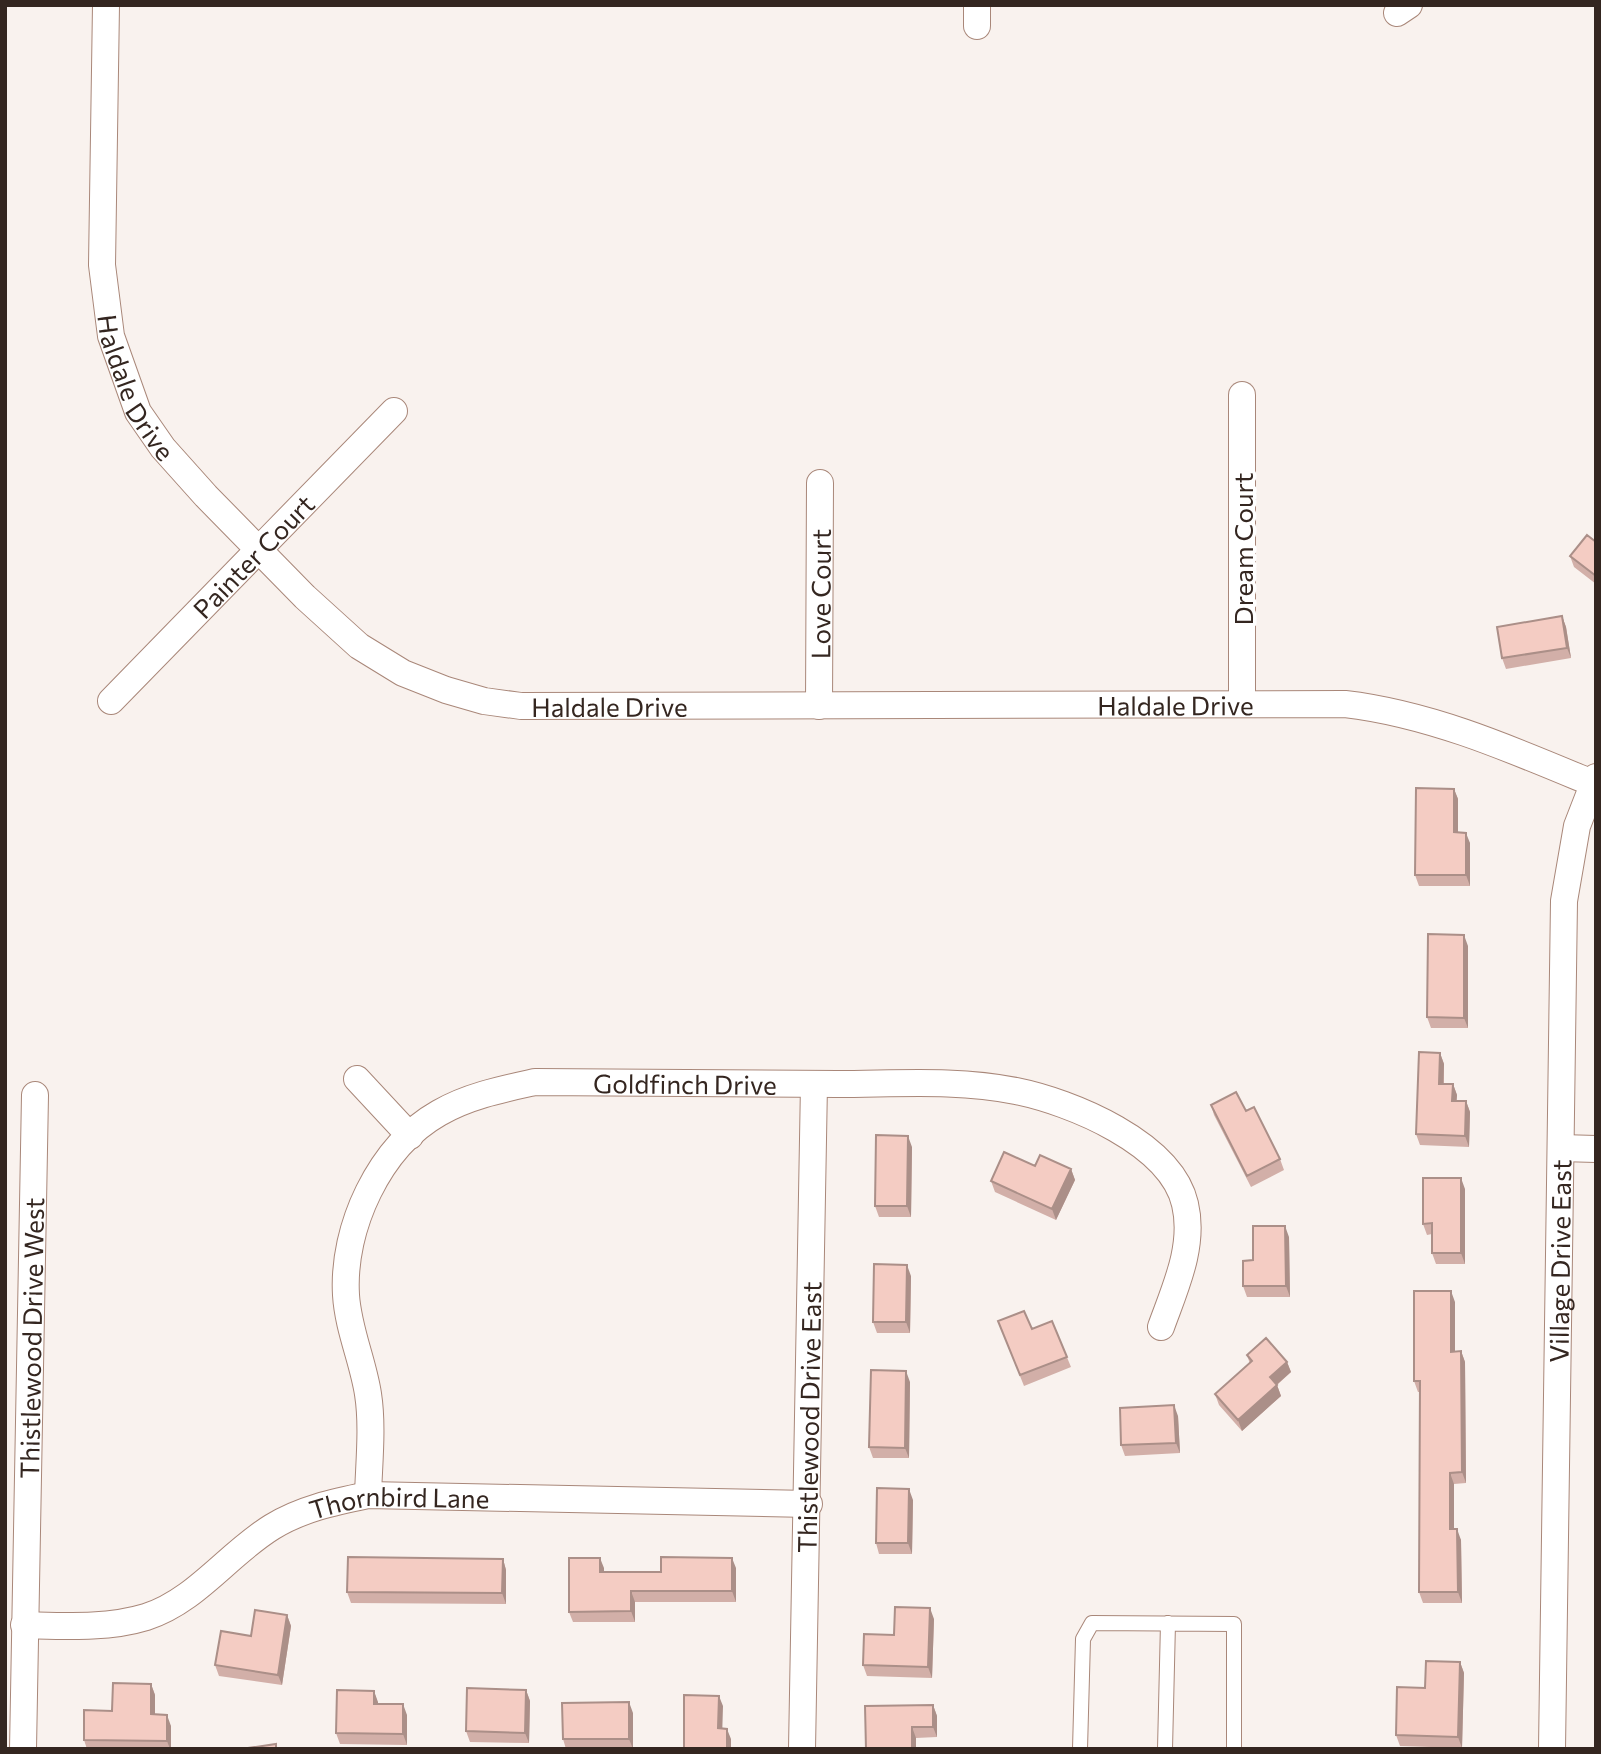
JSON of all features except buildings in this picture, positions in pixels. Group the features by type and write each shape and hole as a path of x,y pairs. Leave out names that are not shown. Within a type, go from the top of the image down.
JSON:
{"street":[{"name":"Haldale Drive","path":"106,5 102,265 111,336 138,412 163,448 305,597 359,646 402,673 484,701 521,706 1345,704 1390,709 1432,721 1594,780"},
{"name":"Dream Court","path":"1242,395 1242,703"},
{"name":"Painter Court","path":"111,701 394,411"},
{"name":"Love Court","path":"819,706 820,483"},
{"name":"Village Drive East","path":"1552,1749 1564,901 1577,826 1594,780"},
{"path":"357,1079 410,1136"},
{"name":"Goldfinch Drive","path":"368,1495 368,1395 347,1306 348,1255 362,1206 383,1167 410,1136 438,1113 489,1092 535,1082 941,1085 1017,1091 1065,1106 1128,1136 1168,1169 1185,1203 1187,1220 1182,1271 1161,1326"},
{"name":"Thistlewood Drive East","path":"802,1749 814,1084"},
{"name":"Thistlewood Drive West","path":"23,1749 35,1095"},
{"path":"1561,1148 1596,1149"},
{"name":"Thornbird Lane","path":"24,1625 100,1626 146,1617 169,1607 208,1579 271,1527 318,1506 368,1495 808,1503"}],"lane":[{"path":"1080,1749 1083,1639 1093,1623 1234,1624 1234,1749"},
{"path":"1165,1749 1168,1623"}]}
